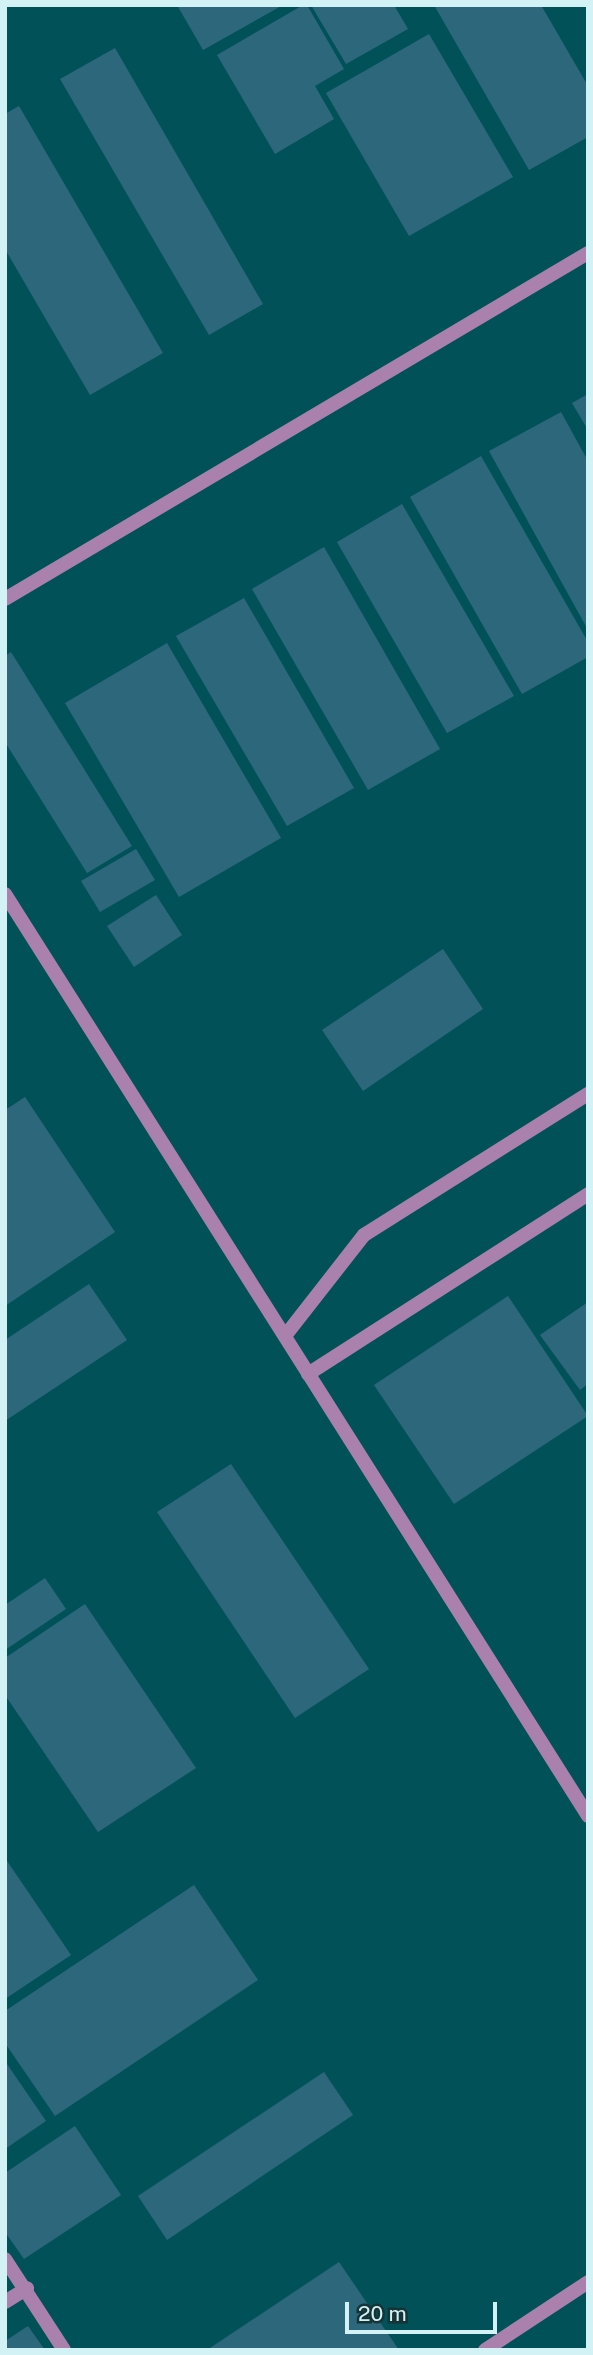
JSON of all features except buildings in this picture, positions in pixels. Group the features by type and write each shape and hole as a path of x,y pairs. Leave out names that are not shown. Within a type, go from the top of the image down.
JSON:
{"street":[{"path":"5,599 588,253"},
{"path":"5,894 588,1816"},
{"path":"285,1336 364,1235 588,1094"},
{"path":"308,1374 588,1194"},
{"path":"5,2259 27,2288 64,2350"},
{"path":"485,2350 588,2282"},
{"path":"5,2302 27,2288"}]}
